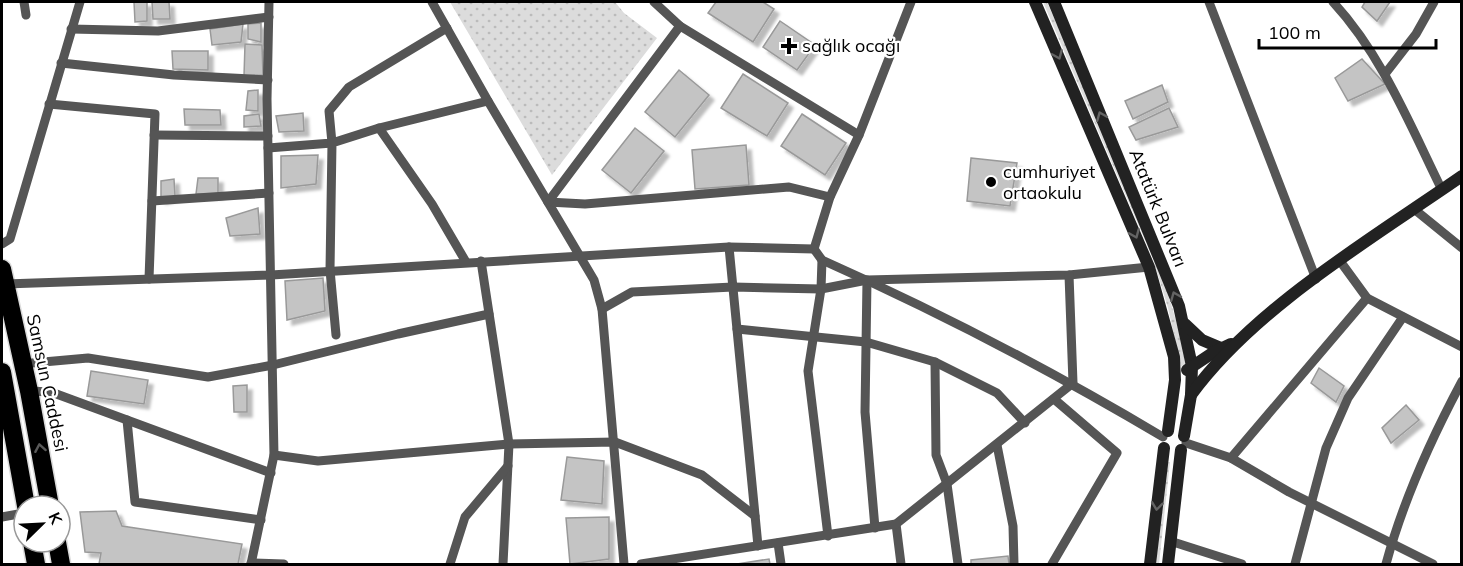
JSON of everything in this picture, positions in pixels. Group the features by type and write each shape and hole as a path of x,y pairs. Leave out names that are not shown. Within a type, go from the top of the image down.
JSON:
{"highway":[{"name":"Samsun Caddesi","path":"3,277 29,392 48,494"},
{"path":"2,372 24,494"}],"main road":[{"path":"1035,2 1149,267 1170,334 1175,380 1165,439 1150,564"},
{"name":"Atatürk Bulvarı","path":"1054,2 1185,324 1192,366 1191,395 1168,564"},
{"path":"1191,395 1235,342 1340,261 1461,176"},
{"path":"1185,324 1202,340 1221,348"},
{"path":"1175,380 1192,366 1235,342"},
{"path":"1179,430 1184,443 1170,453 1165,439 1179,430"}],"street":[{"path":"24,2 26,15"},
{"path":"2,244 10,239 80,2"},
{"path":"269,2 267,80 274,455 251,564 284,564"},
{"path":"432,2 594,280 602,309 624,564"},
{"path":"654,2 680,26 859,135"},
{"path":"814,249 830,197 859,135 911,2"},
{"path":"1209,2 1316,279"},
{"path":"1333,2 1346,16 1385,74 1442,190"},
{"path":"1385,74 1416,34 1434,2"},
{"path":"71,29 158,31 269,17"},
{"path":"548,202 680,26"},
{"path":"336,335 330,270 332,143 329,111 350,87 447,28"},
{"path":"61,63 174,75 267,80"},
{"path":"268,148 332,143 379,128 488,101"},
{"path":"50,104 155,114 149,279"},
{"path":"379,128 432,204 466,262"},
{"path":"154,135 268,136"},
{"path":"548,202 585,204 789,186 830,197"},
{"path":"152,201 269,193"},
{"path":"1414,209 1461,248"},
{"path":"3,277 149,279 481,261 581,258 729,247 814,249"},
{"path":"729,247 758,546"},
{"path":"814,249 822,260 867,280 1073,383 1165,439"},
{"path":"822,260 821,289 808,371 828,536"},
{"path":"481,261 509,444 503,564"},
{"path":"1340,261 1367,298 1461,347"},
{"path":"602,309 632,292 733,287 821,289 867,280 1070,276 1149,267"},
{"path":"1070,276 1073,383"},
{"path":"867,280 865,412 875,528"},
{"path":"1231,458 1367,298"},
{"path":"21,364 88,358 208,377 273,365 489,314"},
{"path":"1295,564 1326,448 1348,398 1403,317"},
{"path":"737,329 867,342 935,362 997,393 1025,423"},
{"path":"935,362 936,454 947,484 958,564"},
{"path":"1386,564 1433,436 1461,381"},
{"path":"641,564 896,524 997,446 1073,383"},
{"path":"29,392 51,392 271,473"},
{"path":"1052,564 1117,453 1054,399"},
{"path":"127,420 135,502 261,520"},
{"path":"274,455 318,460 509,444 615,442 702,475 755,516"},
{"path":"1184,443 1231,458 1311,503 1433,564"},
{"path":"997,446 1013,526 1014,564"},
{"path":"450,564 465,517 508,466"},
{"path":"896,524 901,564"},
{"path":"1170,542 1242,564"},
{"path":"778,543 781,564"}],"shaded area":[{"path":"450,2 615,2 624,13 657,38 552,175"},
{"path":"1043,2 1047,2 1143,224 1175,316 1187,362 1181,367 1168,308 1153,259"},
{"path":"1167,462 1170,462 1159,564 1156,564"}],"building":[{"path":"134,2 147,2 147,21 135,22"},
{"path":"152,2 169,2 170,19 153,19"},
{"path":"716,2 763,2 774,9 753,42 708,13"},
{"path":"1365,2 1390,2 1377,21 1362,7"},
{"name":"sağlık ocağı","path":"780,21 815,45 797,70 763,47"},
{"path":"261,23 261,42 248,39 248,24"},
{"path":"243,24 241,42 212,45 210,29"},
{"path":"245,44 262,45 263,75 244,76"},
{"path":"172,51 208,51 208,70 173,69"},
{"path":"1362,59 1385,84 1348,101 1335,78"},
{"path":"679,70 709,95 675,137 645,112"},
{"path":"743,74 788,103 767,136 721,108"},
{"path":"1162,85 1168,102 1133,119 1125,101"},
{"path":"258,90 258,111 246,110 248,91"},
{"path":"1169,108 1178,127 1136,140 1129,127"},
{"path":"184,109 220,110 221,125 185,125"},
{"path":"303,113 304,131 279,132 276,116"},
{"path":"259,114 261,126 244,127 244,116"},
{"path":"802,114 846,143 825,175 781,146"},
{"path":"635,128 664,151 631,193 602,170"},
{"path":"746,145 749,185 695,189 692,150"},
{"path":"318,155 316,184 281,188 281,156"},
{"name":"cumhuriyet ortaokulu","path":"971,158 1017,163 1010,206 967,201"},
{"path":"198,178 218,178 218,194 196,194"},
{"path":"174,179 175,196 161,199 161,181"},
{"path":"258,208 260,234 230,236 226,218"},
{"path":"323,278 325,311 287,320 285,281"},
{"path":"1319,368 1344,386 1336,402 1311,383"},
{"path":"91,371 148,380 144,404 87,396"},
{"path":"247,385 247,412 234,412 233,386"},
{"path":"1406,405 1419,420 1391,443 1382,428"},
{"path":"567,457 604,461 602,504 561,500"},
{"path":"116,511 122,526 242,544 238,564 99,564 101,553 85,552 80,512"},
{"path":"609,517 609,559 570,564 566,518"},
{"path":"1008,556 1009,564 971,564 971,560"},
{"path":"769,559 770,564 737,564"}],"place":[{"name":"sağlık ocağı","path":"789,46"},
{"name":"cumhuriyet ortaokulu","path":"991,182"}]}
